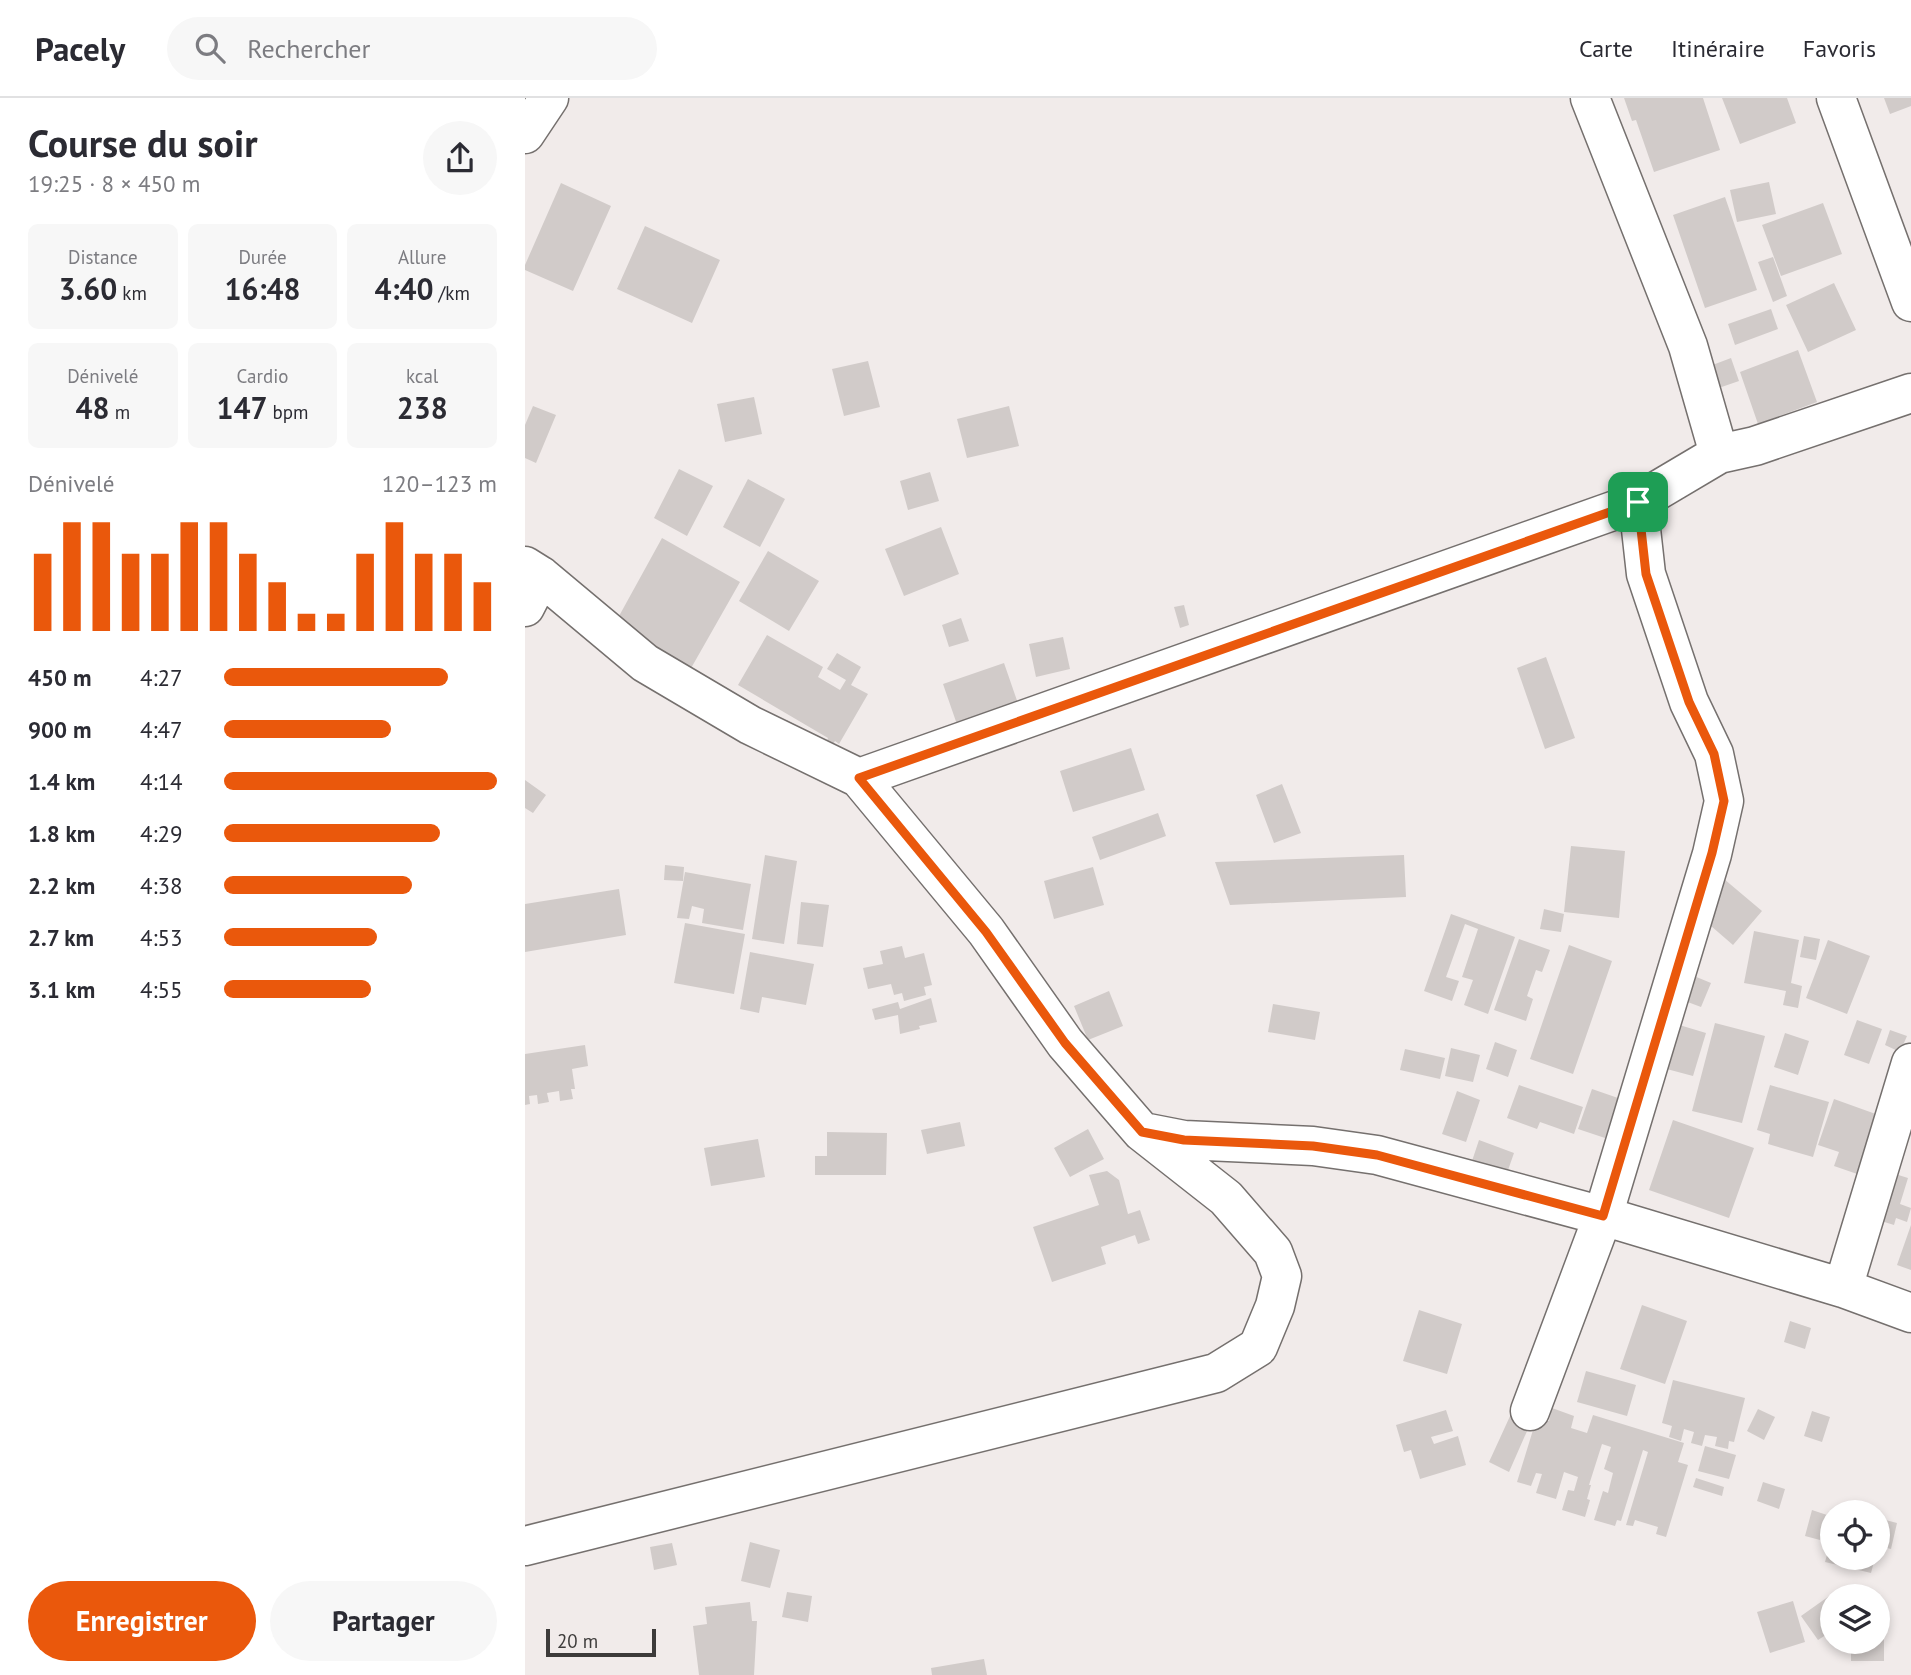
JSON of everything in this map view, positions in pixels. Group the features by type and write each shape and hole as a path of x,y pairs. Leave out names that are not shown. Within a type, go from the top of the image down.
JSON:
{"main road":[{"path":"525,134 549,98"},
{"path":"1590,98 1688,346 1719,454"},
{"path":"1836,98 1911,302"},
{"path":"859,778 1638,502 1719,454 1755,446 1911,393"},
{"path":"1530,1411 1603,1216 1712,853 1724,801 1714,754 1689,702 1646,574 1638,502"},
{"path":"525,1546 1216,1374 1258,1347 1275,1306 1283,1276 1273,1252 1226,1198 1142,1132 1065,1043 986,932 859,778 750,725 645,663 530,583"},
{"path":"1843,1288 1911,1063"},
{"path":"1142,1132 1184,1140 1313,1146 1377,1155 1603,1216 1843,1288 1911,1312"}],"building":[{"path":"1624,98 1703,98 1720,150 1654,172 1636,120 1632,121"},
{"path":"1722,98 1787,98 1796,123 1740,144"},
{"path":"1884,98 1911,98 1911,106 1890,114"},
{"path":"1769,182 1776,214 1737,222 1730,190"},
{"path":"561,183 611,206 573,291 525,270"},
{"path":"1725,197 1757,290 1705,308 1673,215"},
{"path":"1823,203 1842,254 1781,276 1762,225"},
{"path":"645,226 720,260 692,323 617,289"},
{"path":"1773,257 1787,296 1773,302 1758,262"},
{"path":"1834,283 1856,330 1808,352 1786,305"},
{"path":"1771,309 1778,329 1735,345 1728,324"},
{"path":"1798,350 1817,402 1758,424 1740,372"},
{"path":"1731,358 1739,381 1710,391 1702,369"},
{"path":"868,361 880,407 844,416 832,369"},
{"path":"754,397 762,434 725,442 717,404"},
{"path":"533,406 556,415 536,463 525,458 525,425"},
{"path":"1009,406 1019,446 967,458 957,419"},
{"path":"679,469 713,486 687,536 654,518"},
{"path":"930,472 939,501 908,510 900,481"},
{"path":"748,479 785,499 760,547 723,527"},
{"path":"941,527 959,574 904,596 885,549"},
{"path":"662,538 740,582 690,670 613,627"},
{"path":"768,551 819,581 789,631 739,601"},
{"path":"1184,605 1189,625 1180,628 1174,607"},
{"path":"961,618 969,641 949,647 942,625"},
{"path":"767,635 823,667 818,677 840,690 846,680 827,669 837,653 861,667 851,685 868,694 839,744 835,741 827,754 782,728 787,720 826,743 828,738 738,685"},
{"path":"1063,637 1070,669 1036,677 1029,644"},
{"path":"1546,657 1575,738 1545,749 1517,668"},
{"path":"1004,663 1022,715 961,736 943,684"},
{"path":"1131,748 1145,790 1073,812 1060,771"},
{"path":"525,780 546,795 533,813 525,808"},
{"path":"1282,784 1301,833 1274,843 1256,795"},
{"path":"1158,813 1166,836 1100,860 1092,837"},
{"path":"1571,846 1625,851 1619,918 1564,912"},
{"path":"765,855 797,861 784,944 752,939"},
{"path":"1404,855 1406,897 1230,905 1215,862"},
{"path":"665,865 684,867 683,881 664,880"},
{"path":"1093,867 1104,905 1054,919 1044,881"},
{"path":"685,872 751,884 743,930 702,923 704,909 692,906 689,919 677,918"},
{"path":"1724,879 1762,911 1733,945 1696,913"},
{"path":"619,889 626,935 525,952 525,904"},
{"path":"801,902 829,905 823,947 797,944"},
{"path":"1544,909 1564,914 1561,932 1540,929"},
{"path":"1451,914 1515,937 1488,1014 1464,1005 1473,980 1462,977 1478,929 1465,924 1446,977 1459,981 1452,1001 1424,991"},
{"path":"685,923 745,934 734,994 674,983"},
{"path":"1754,931 1799,940 1791,983 1802,986 1798,1008 1783,1005 1786,991 1744,983"},
{"path":"1804,936 1820,939 1816,960 1800,957"},
{"path":"1519,939 1550,950 1542,972 1536,970 1527,996 1533,999 1526,1021 1494,1010"},
{"path":"1828,940 1870,956 1847,1014 1806,998"},
{"path":"1569,945 1612,961 1573,1074 1530,1059"},
{"path":"902,946 905,958 924,953 932,985 924,987 926,995 904,1001 902,993 894,995 891,984 868,989 863,968 883,964 880,951"},
{"path":"750,952 814,964 806,1005 762,997 759,1013 740,1009"},
{"path":"1694,976 1711,983 1701,1007 1685,1001"},
{"path":"1109,991 1123,1026 1088,1040 1074,1006"},
{"path":"931,998 937,1022 919,1026 920,1029 900,1034 898,1015 875,1020 872,1009 898,1002 900,1009"},
{"path":"1273,1004 1320,1012 1315,1040 1268,1032"},
{"path":"1857,1020 1882,1029 1869,1064 1844,1055"},
{"path":"1715,1023 1765,1036 1742,1123 1692,1111"},
{"path":"1676,1024 1706,1033 1693,1076 1663,1068"},
{"path":"1890,1030 1907,1036 1900,1052 1885,1045"},
{"path":"1785,1033 1809,1041 1798,1075 1774,1067"},
{"path":"1495,1042 1517,1050 1508,1077 1486,1069"},
{"path":"585,1045 588,1066 572,1069 575,1089 571,1089 573,1099 560,1101 559,1091 547,1093 549,1102 538,1104 537,1095 529,1096 530,1104 525,1105 525,1054"},
{"path":"1451,1048 1480,1055 1473,1082 1445,1076"},
{"path":"1405,1049 1445,1058 1440,1079 1400,1070"},
{"path":"1519,1085 1583,1107 1574,1134 1540,1122 1537,1129 1507,1118"},
{"path":"1770,1085 1829,1102 1813,1157 1768,1144 1770,1134 1757,1130"},
{"path":"1592,1089 1618,1098 1605,1138 1578,1129"},
{"path":"1457,1091 1480,1100 1466,1142 1442,1134"},
{"path":"1834,1099 1884,1117 1863,1176 1834,1166 1839,1152 1818,1145"},
{"path":"1673,1120 1754,1148 1729,1218 1649,1190"},
{"path":"960,1122 965,1146 927,1154 921,1130"},
{"path":"1088,1129 1104,1159 1070,1177 1054,1148"},
{"path":"827,1132 887,1133 886,1175 815,1175 815,1156 827,1156"},
{"path":"758,1139 765,1177 711,1186 704,1148"},
{"path":"1479,1140 1514,1153 1507,1173 1472,1161"},
{"path":"1107,1171 1119,1180 1128,1214 1140,1210 1150,1240 1138,1244 1135,1235 1101,1247 1106,1264 1052,1282 1033,1227 1099,1205 1089,1175"},
{"path":"1892,1173 1908,1178 1900,1204 1911,1208 1907,1222 1896,1218 1894,1225 1878,1220"},
{"path":"1911,1225 1911,1270 1897,1265"},
{"path":"1642,1305 1687,1321 1665,1384 1620,1369"},
{"path":"1419,1310 1462,1324 1447,1374 1403,1361"},
{"path":"1790,1321 1811,1328 1805,1349 1784,1342"},
{"path":"1586,1371 1636,1385 1627,1416 1577,1402"},
{"path":"1673,1380 1745,1398 1734,1442 1729,1441 1728,1449 1715,1446 1717,1437 1705,1435 1702,1446 1691,1443 1694,1432 1684,1429 1681,1441 1669,1437 1672,1426 1662,1423"},
{"path":"1552,1408 1574,1416 1571,1428 1587,1433 1593,1415 1684,1443 1678,1462 1688,1465 1666,1537 1656,1534 1658,1527 1635,1520 1633,1526 1626,1525 1648,1452 1643,1450 1621,1521 1617,1520 1615,1526 1594,1520 1603,1491 1608,1493 1613,1473 1604,1469 1611,1447 1602,1444 1589,1485 1587,1499 1590,1500 1585,1517 1562,1510 1568,1490 1574,1491 1578,1477 1564,1472 1556,1499 1536,1493 1542,1474 1536,1473 1531,1486 1517,1482 1537,1417 1549,1421"},
{"path":"1758,1409 1775,1417 1764,1440 1747,1431"},
{"path":"1446,1410 1453,1431 1431,1437 1434,1444 1458,1436 1466,1465 1420,1479 1411,1450 1404,1452 1396,1425"},
{"path":"1812,1411 1830,1417 1822,1442 1804,1436"},
{"path":"1511,1414 1531,1422 1509,1472 1489,1462"},
{"path":"1705,1446 1736,1455 1729,1479 1698,1471"},
{"path":"1696,1478 1724,1487 1722,1496 1693,1487"},
{"path":"1763,1482 1785,1489 1779,1509 1757,1501"},
{"path":"1812,1510 1820,1513 1820,1540 1805,1536"},
{"path":"1890,1521 1897,1523 1890,1549"},
{"path":"750,1542 780,1550 770,1588 741,1581"},
{"path":"672,1543 677,1565 654,1570 650,1547"},
{"path":"787,1592 812,1596 808,1622 782,1617"},
{"path":"1793,1601 1805,1642 1770,1653 1757,1612"},
{"path":"750,1602 752,1621 757,1621 754,1675 699,1675 693,1626 707,1624 705,1607"},
{"path":"1820,1603 1820,1639 1818,1640 1801,1616"},
{"path":"1851,1654 1884,1654 1884,1661 1851,1661"},
{"path":"984,1659 987,1675 932,1675 931,1668"}],"route":[{"path":"1638,502 1646,574 1689,702 1714,754 1724,801 1712,853 1603,1216 1377,1155 1313,1146 1184,1140 1142,1132 1065,1043 986,932 859,778 1638,502"}]}
